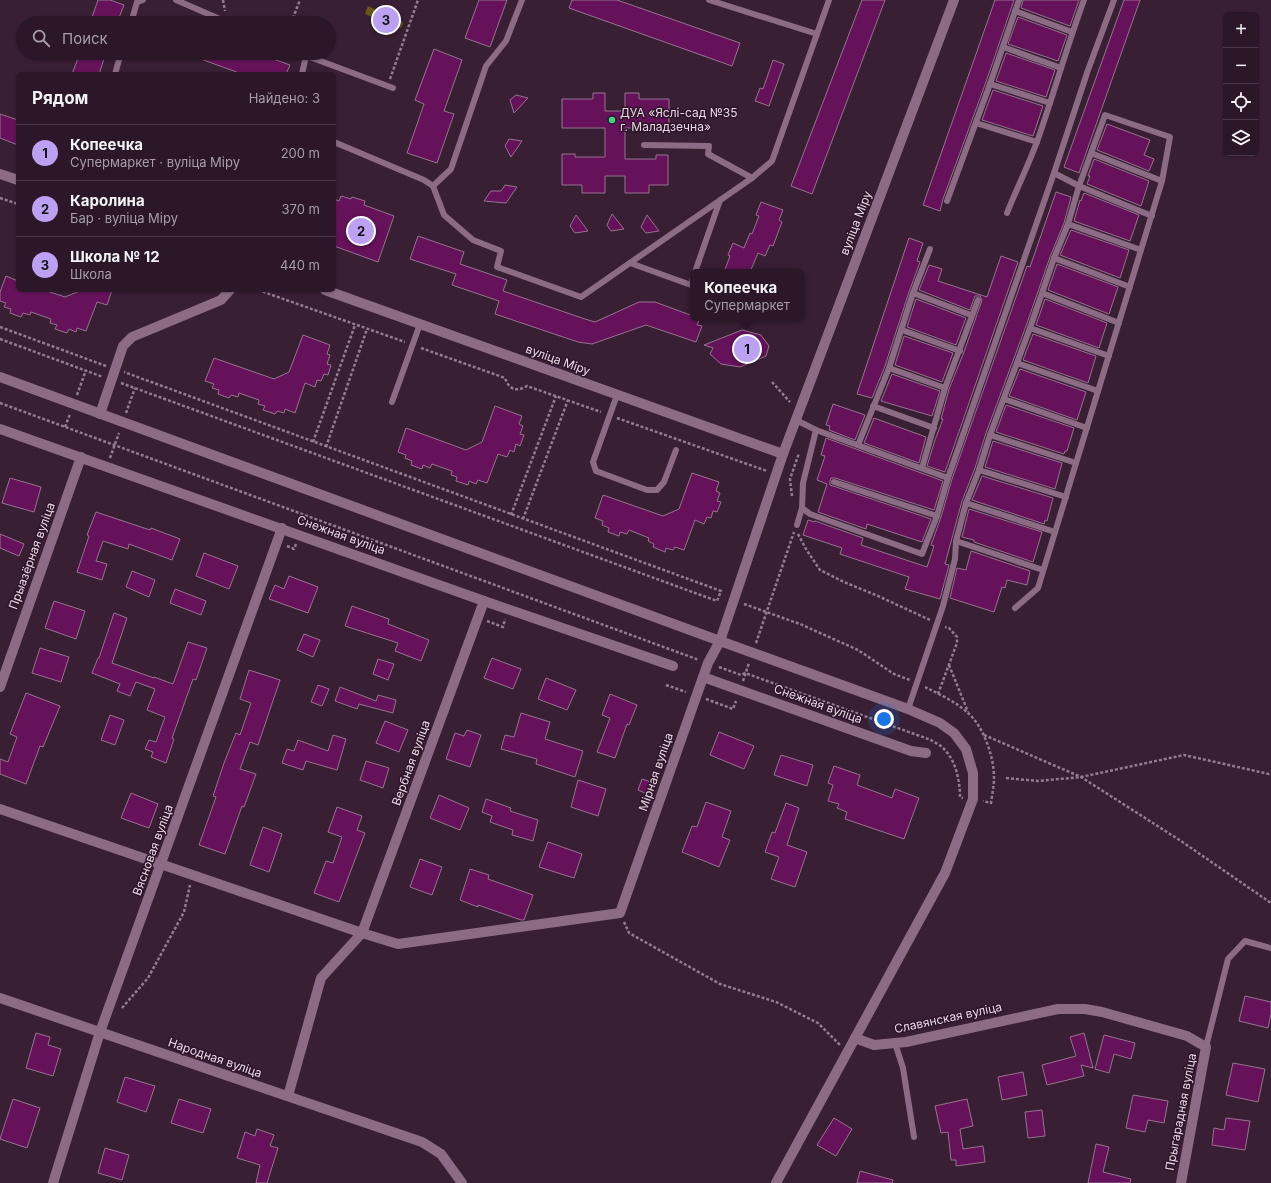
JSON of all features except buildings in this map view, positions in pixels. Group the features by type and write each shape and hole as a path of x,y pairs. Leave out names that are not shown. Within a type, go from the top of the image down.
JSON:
{"street":[{"name":"вуліца Міру","path":"720,641 783,454 954,0"},
{"path":"0,174 16,179"},
{"path":"100,414 123,346 132,337 221,300 228,292"},
{"name":"вуліца Міру","path":"331,292 783,454"},
{"path":"0,377 908,709 940,723 954,733 966,749 973,773 973,799 945,873 776,1183"},
{"name":"Снежная вуліца","path":"0,428 484,601 672,666"},
{"name":"Прыазёрная вуліца","path":"0,687 81,457"},
{"name":"Вясновая вуліца","path":"53,1183 100,1032 162,864 282,528"},
{"name":"Вербная вуліца","path":"362,933 484,601"},
{"name":"Мірная вуліца","path":"620,912 708,663 720,641"},
{"name":"Снежная вуліца","path":"703,677 911,751 926,753"},
{"path":"0,809 398,944 620,912"},
{"path":"288,1096 321,978 362,933"},
{"name":"Народная вуліца","path":"0,998 422,1142 441,1154 462,1183"},
{"name":"Славянская вуліца","path":"855,1038 874,1044 906,1042 1058,1009 1078,1009 1102,1012 1187,1036 1206,1047"},
{"name":"Прыгарадная вуліца","path":"1181,1183 1206,1047"}],"lane":[{"path":"133,16 137,2 143,0"},
{"path":"176,0 213,16"},
{"path":"433,186 451,169 486,66 506,41 522,0"},
{"path":"709,0 817,34"},
{"path":"336,143 424,180 433,186 444,215 474,240 502,251 497,267 581,297 752,178 772,161 829,0"},
{"path":"947,201 1019,0"},
{"path":"1006,213 1037,142 1072,32 1084,0"},
{"path":"802,508 810,514 922,554 937,516 948,478 1054,174 1088,70 1114,0"},
{"path":"1015,11 1072,32"},
{"path":"1003,47 1061,68"},
{"path":"116,72 120,60"},
{"path":"302,72 305,60"},
{"path":"317,60 390,87"},
{"path":"990,84 1050,103"},
{"path":"908,709 938,623 955,559 956,541 966,503 1054,258 1068,224 1079,186 1105,115 1170,137 1162,181 1038,588 1014,608"},
{"path":"976,122 1037,142"},
{"path":"644,145 709,146 708,154 752,178"},
{"path":"1091,153 1162,181"},
{"path":"1054,174 1152,216"},
{"path":"696,269 720,200"},
{"path":"1068,224 1141,250"},
{"path":"858,445 889,368 913,293 930,249"},
{"path":"1054,258 1130,288"},
{"path":"630,262 690,285"},
{"path":"913,293 971,315"},
{"path":"1042,293 1119,323"},
{"path":"922,468 945,388 960,351 971,315 978,300"},
{"path":"392,402 420,324"},
{"path":"1030,328 1109,356"},
{"path":"902,330 960,351"},
{"path":"1017,363 1098,392"},
{"path":"889,368 945,388"},
{"path":"617,395 593,462 596,471 647,490 657,490 664,482 676,450"},
{"path":"1004,399 1086,428"},
{"path":"873,406 934,428"},
{"path":"798,416 816,430 948,478"},
{"path":"797,525 802,508 803,483 816,430"},
{"path":"990,435 1076,463"},
{"path":"979,470 1066,497"},
{"path":"834,482 937,516"},
{"path":"966,503 1055,532"},
{"path":"956,541 1043,570"},
{"path":"1206,1047 1228,959 1245,941 1271,948"},
{"path":"895,1043 903,1068 914,1137"}],"path":[{"path":"294,16 300,0"},
{"path":"390,87 418,0"},
{"path":"0,198 16,203"},
{"path":"264,292 505,378 507,384 514,389 520,390 528,386 790,480"},
{"path":"313,442 355,324"},
{"path":"0,327 721,591 717,601 0,339"},
{"path":"326,446 368,329"},
{"path":"772,382 798,416"},
{"path":"126,413 135,388"},
{"path":"511,515 556,396"},
{"path":"522,519 568,400"},
{"path":"0,403 741,675 745,673"},
{"path":"107,466 118,434"},
{"path":"792,500 790,480 802,446"},
{"path":"702,698 733,709 797,525"},
{"path":"797,525 799,535 820,570 949,628 957,637 957,643 938,694"},
{"path":"719,595 800,624 858,650 894,674 917,683 938,694 968,713"},
{"path":"949,666 968,713 984,734 990,752 994,778 991,803"},
{"path":"666,685 691,694"},
{"path":"984,734 1081,777 1181,841 1271,903"},
{"path":"1006,778 1038,780 1081,777 1184,754 1269,774 1271,773"},
{"path":"119,1011 148,978 184,912 192,874"},
{"path":"620,912 629,933 720,984 776,1002 818,1023 847,1052"}],"shaded area":[{"path":"368,6 402,21 403,24 401,28 365,14"}],"place":[{"name":"Школа № 12","path":"386,20"},
{"name":"ДУА «Яслі-сад №35 г. Маладзечна»","path":"612,120"},
{"name":"Каролина","path":"361,231"},
{"name":"Копеечка","path":"747,349"}]}
